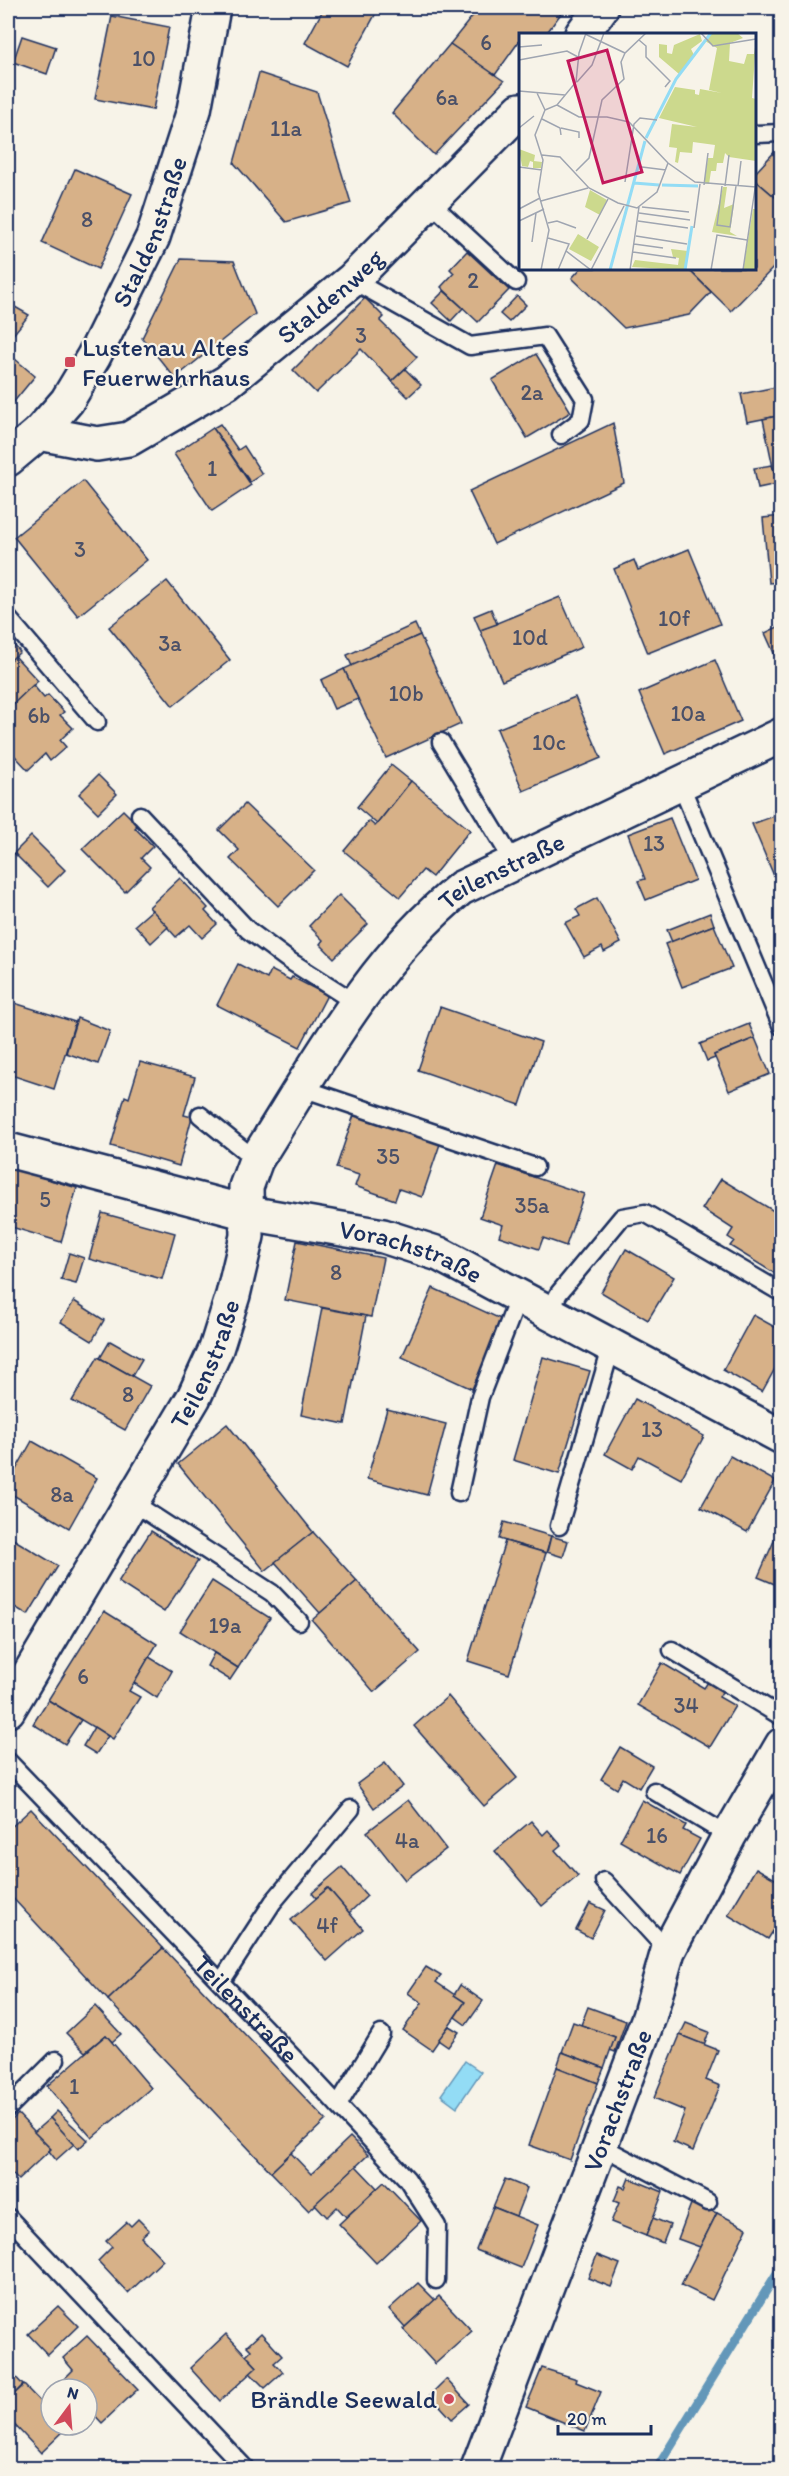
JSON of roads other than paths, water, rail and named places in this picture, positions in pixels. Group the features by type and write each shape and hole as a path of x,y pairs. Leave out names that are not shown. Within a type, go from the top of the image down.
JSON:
{"street":[{"name":"Staldenstraße","path":"8,459 39,433 68,401 94,356 153,237 194,110 213,8"},
{"name":"Staldenweg","path":"39,433 97,444 129,439 227,382 352,280 431,203 519,111"},
{"name":"Teilenstraße","path":"8,1710 194,1397 216,1349 247,1236 246,1187 256,1160 356,1003 429,914 462,888 513,861 782,735"},
{"name":"Vorachstraße","path":"8,1150 248,1213 383,1236 439,1254 782,1437"},
{"name":"Vorachstraße","path":"478,2469 649,2017 668,1951 729,1836 782,1745"}],"lane":[{"path":"756,134 782,133"},
{"path":"431,203 516,282"},
{"path":"352,280 470,346 545,336 585,399 580,420 561,435"},
{"path":"8,618 97,722"},
{"path":"441,742 513,861"},
{"path":"680,783 782,1027"},
{"path":"140,815 248,930 287,959 356,1003"},
{"path":"302,1088 535,1167"},
{"path":"200,1115 256,1160"},
{"path":"549,1312 559,1293 622,1217 645,1213 782,1293"},
{"path":"459,1493 480,1397 519,1296"},
{"path":"559,1526 612,1345"},
{"path":"132,1502 272,1593 299,1621"},
{"path":"672,1650 782,1717"},
{"name":"Teilenstraße","path":"8,1761 407,2179 437,2226 436,2280"},
{"path":"654,1791 729,1836"},
{"path":"221,1982 273,1902 351,1809"},
{"path":"604,1881 668,1951"},
{"path":"338,2105 381,2034"},
{"path":"8,2108 56,2060"},
{"path":"601,2146 708,2202"},
{"path":"8,2217 245,2469"}],"water":[{"path":"465,2061 481,2072 457,2107 441,2095"}],"waterway":[{"path":"657,2468 782,2265"}],"place":[{"name":"Lustenau Altes Feuerwehrhaus","path":"70,362"},
{"name":"Brändle Seewald","path":"449,2399"}]}
